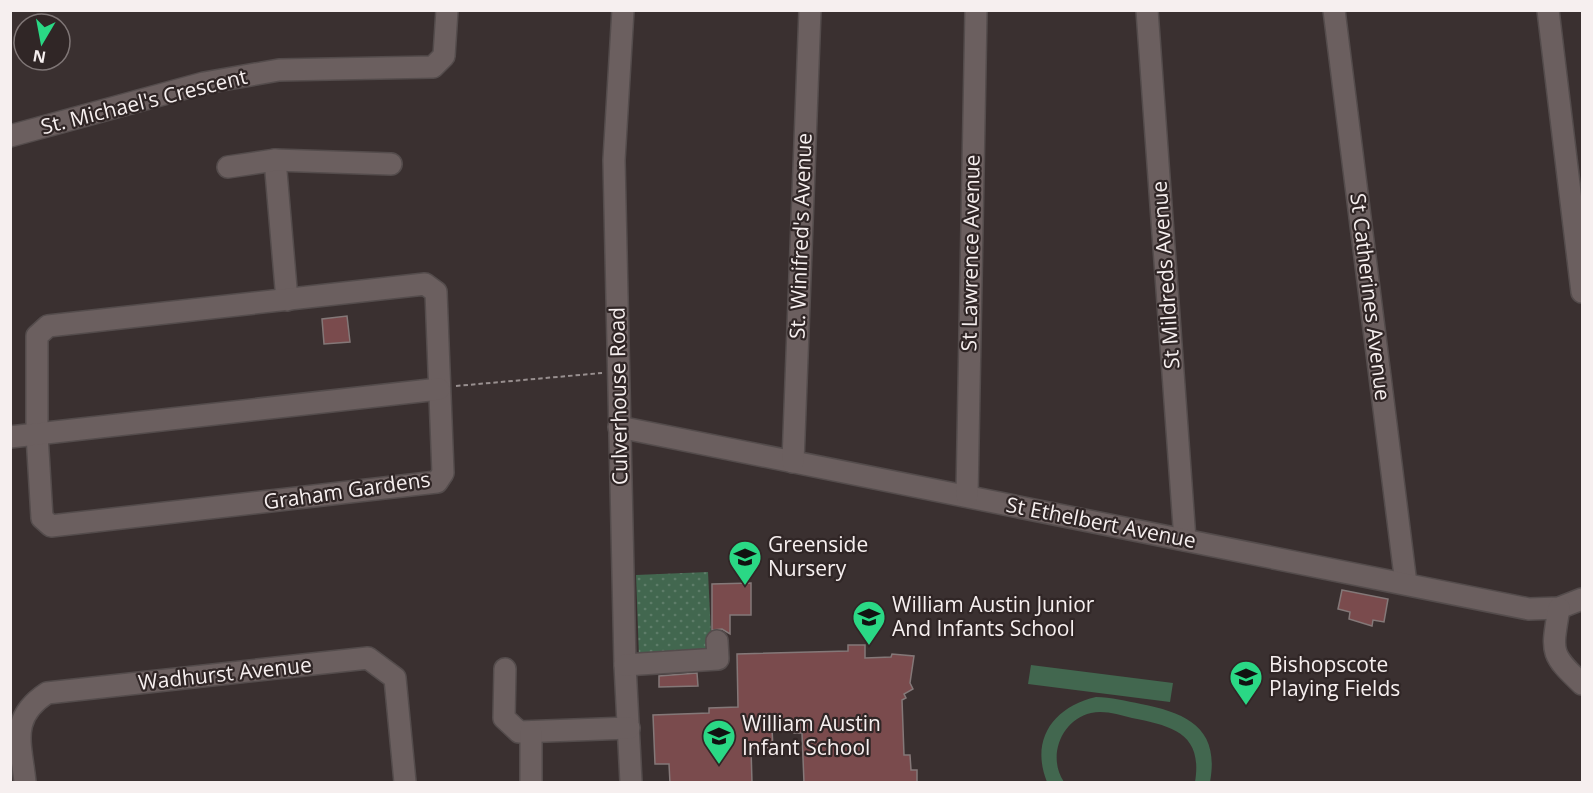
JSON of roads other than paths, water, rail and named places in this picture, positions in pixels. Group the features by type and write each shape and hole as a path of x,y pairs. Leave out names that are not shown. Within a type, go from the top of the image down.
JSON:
{"street":[{"name":"St. Michael's Crescent","path":"10,136 204,83 279,70 433,67 444,56 447,10"},
{"name":"Culverhouse Road","path":"623,10 614,160 617,372 625,665 631,783"},
{"name":"St. Winifred's Avenue","path":"793,462 810,10"},
{"name":"St Lawrence Avenue","path":"967,496 975,10"},
{"name":"St Mildreds Avenue","path":"1147,10 1185,540"},
{"name":"St Catherines Avenue","path":"1334,10 1406,584"},
{"path":"1548,10 1582,292"},
{"path":"228,167 274,160 391,164"},
{"path":"274,160 287,300"},
{"name":"Graham Gardens","path":"425,284 436,292 443,473 437,482 51,526 42,518 37,435 37,336 48,326 287,300 425,284"},
{"path":"10,437 439,389"},
{"name":"St Ethelbert Avenue","path":"619,427 1529,609 1559,608 1582,599"},
{"path":"1559,608 1553,647 1559,662 1582,684"},
{"path":"625,665 718,659 717,641"},
{"name":"Wadhurst Avenue","path":"25,783 20,724 29,704 47,693 368,658 394,678 405,783"},
{"path":"505,669 504,718 519,732 629,728"},
{"path":"531,732 531,783"}],"place":[{"name":"Greenside Nursery","path":"745,586"},
{"name":"William Austin Junior And Infants School","path":"869,646"},
{"name":"Bishopscote Playing Fields","path":"1246,706"},
{"name":"William Austin Infant School","path":"719,765"}]}
